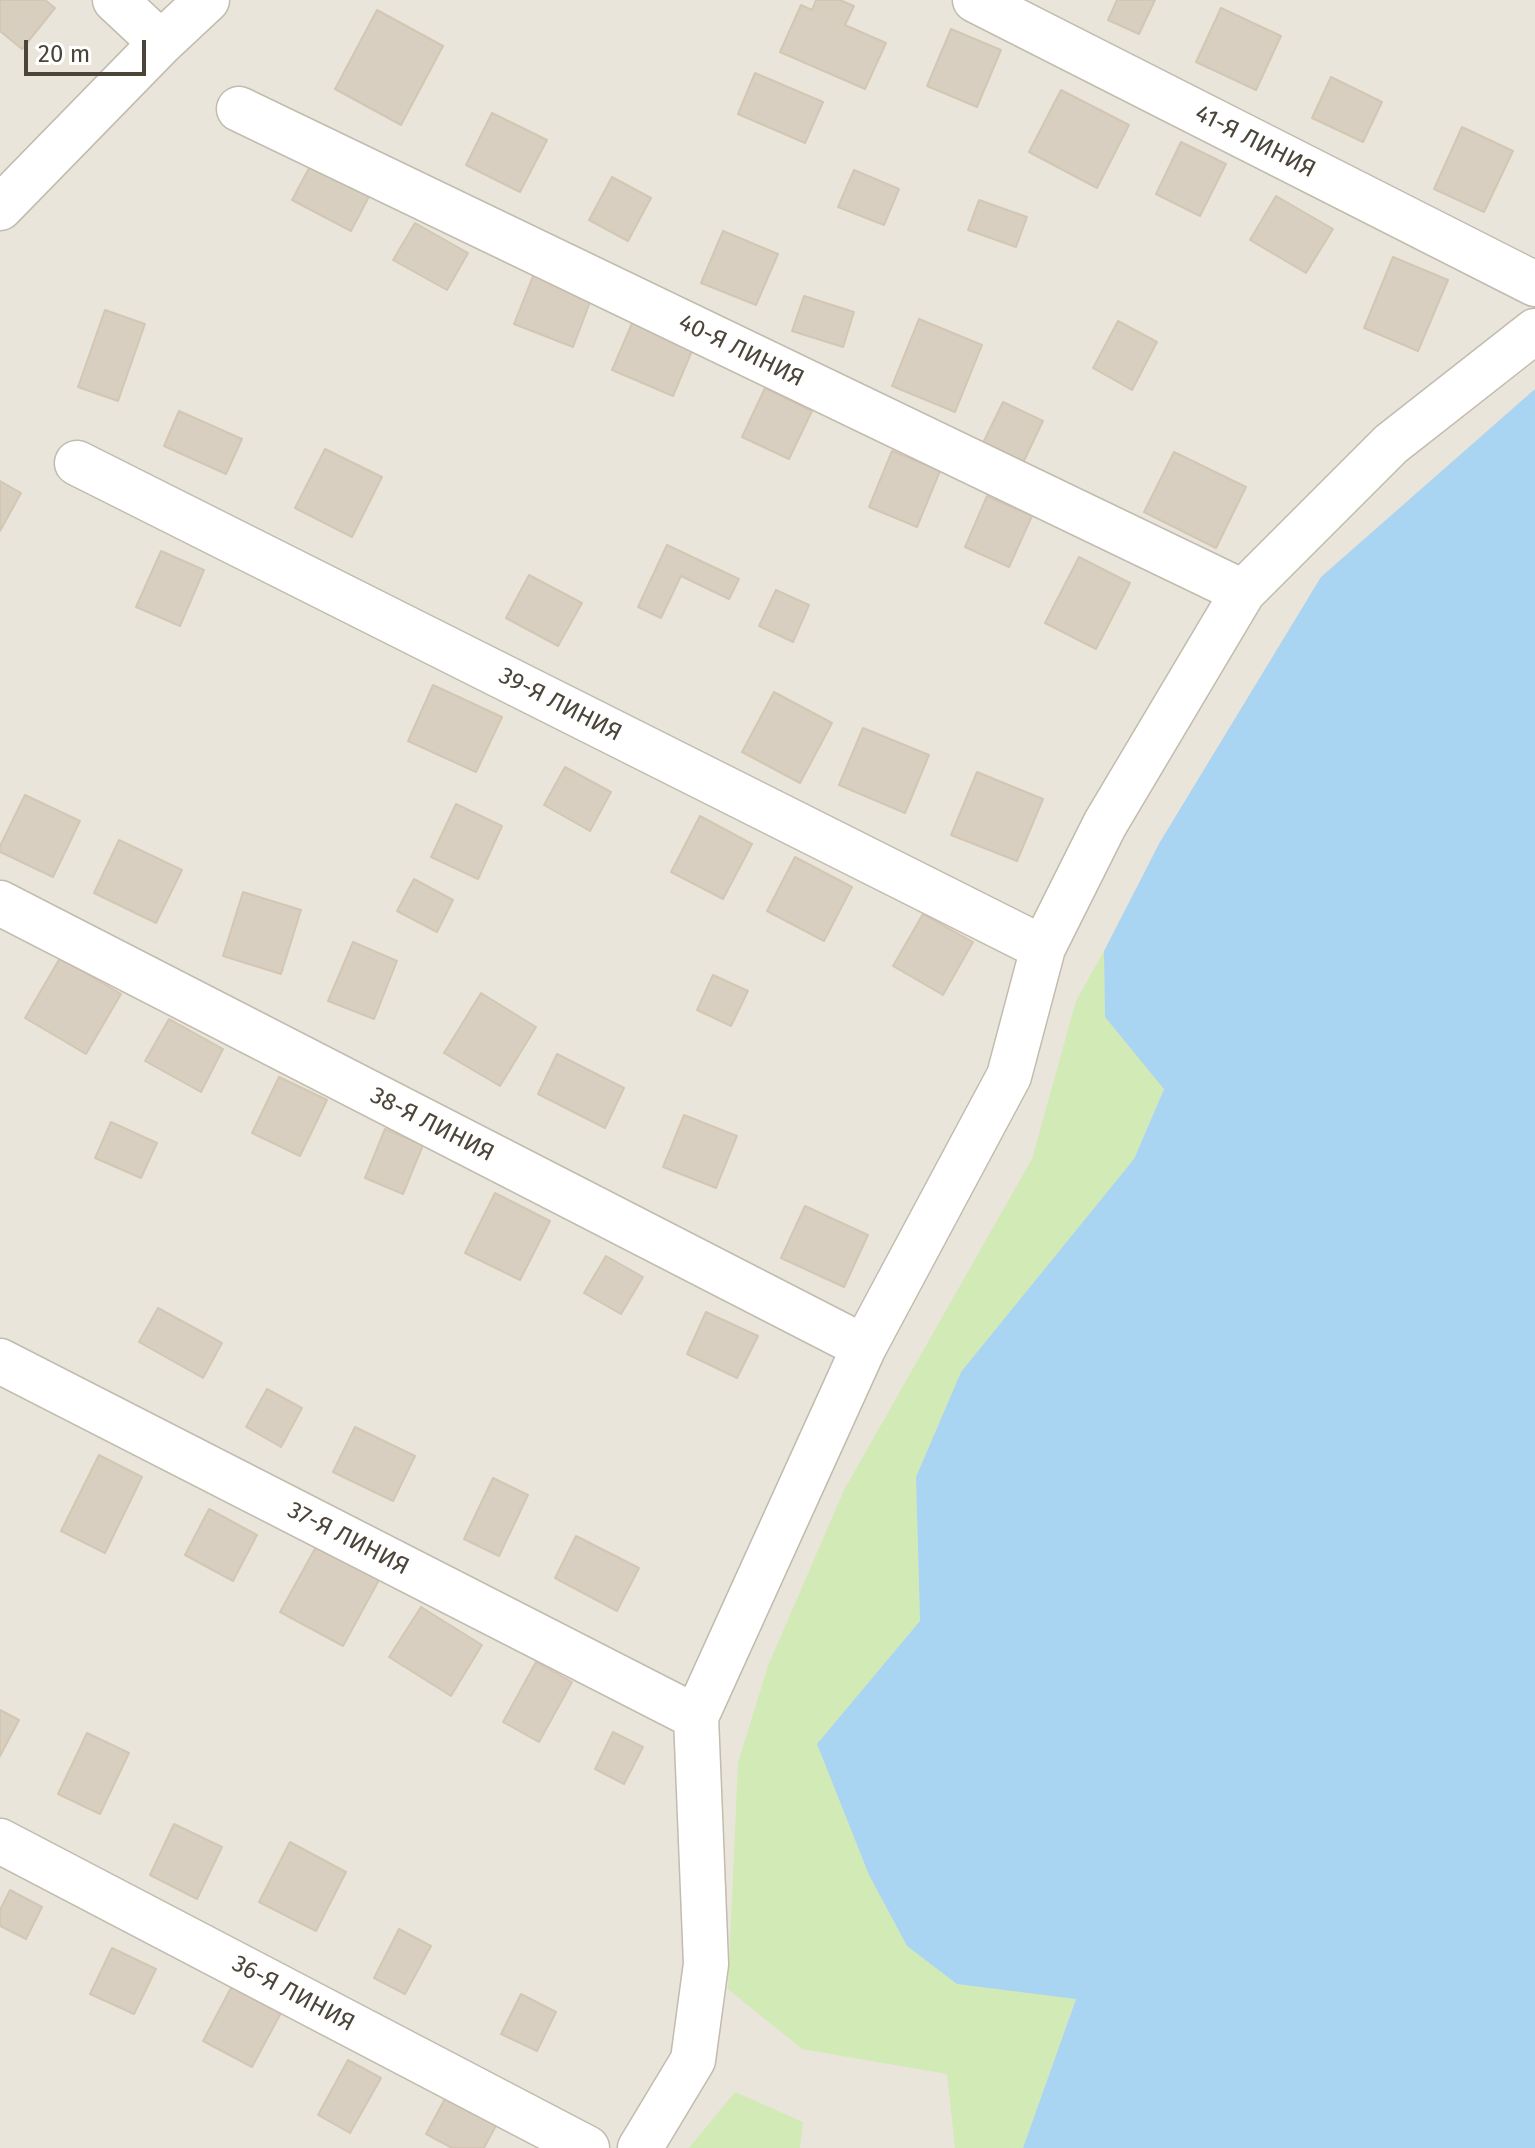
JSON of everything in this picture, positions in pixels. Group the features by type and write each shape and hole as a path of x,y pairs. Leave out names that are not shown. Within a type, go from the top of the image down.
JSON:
{"street":[{"path":"115,0 161,43"},
{"path":"0,208 207,0"},
{"name":"41-Я ЛИНИЯ","path":"975,0 1535,284"},
{"name":"40-Я ЛИНИЯ","path":"239,109 1243,592"},
{"path":"640,2148 693,2060 706,1964 696,1717 864,1347 1009,1076 1043,948 1105,824 1243,592 1391,444 1535,331"},
{"name":"39-Я ЛИНИЯ","path":"77,463 1043,948"},
{"name":"38-Я ЛИНИЯ","path":"0,903 864,1347"},
{"name":"37-Я ЛИНИЯ","path":"0,1361 696,1717"},
{"name":"36-Я ЛИНИЯ","path":"0,1841 587,2148"}],"shaded area":[{"path":"0,0 1535,0 1535,2148 0,2148"}],"green space":[{"path":"1104,951 1105,1017 1164,1088 1134,1159 961,1372 916,1477 920,1621 817,1744 869,1875 907,1946 957,1984 1076,1998 1023,2148 955,2148 947,2074 802,2049 728,1989 738,1763 768,1666 844,1490 1032,1159 1076,1001"},
{"path":"735,2092 803,2122 800,2148 689,2148"}],"water":[{"path":"1535,389 1535,2148 1023,2148 1076,1999 957,1984 907,1946 869,1875 817,1744 920,1621 916,1477 961,1372 1134,1159 1164,1089 1105,1017 1104,951 1160,842 1321,577"}],"building":[{"path":"0,0 45,0 55,8 22,49 0,31"},
{"path":"816,0 840,0 854,6 845,25 886,43 865,89 780,52 801,5 812,10"},
{"path":"1117,0 1155,0 1139,34 1108,20"},
{"path":"1221,8 1281,36 1256,90 1196,62"},
{"path":"377,10 443,46 401,125 335,89"},
{"path":"951,29 1001,50 977,107 927,86"},
{"path":"755,73 823,102 805,143 738,114"},
{"path":"1331,77 1382,102 1363,142 1312,118"},
{"path":"1061,90 1129,125 1097,188 1029,152"},
{"path":"492,113 547,140 520,192 466,165"},
{"path":"1462,127 1513,151 1484,212 1434,189"},
{"path":"1181,142 1226,164 1200,216 1156,194"},
{"path":"316,155 375,185 351,231 292,200"},
{"path":"854,170 899,189 884,225 838,207"},
{"path":"612,177 651,198 628,241 589,220"},
{"path":"1276,196 1333,229 1306,273 1250,240"},
{"path":"979,200 1027,217 1016,247 968,230"},
{"path":"415,223 468,253 447,290 393,260"},
{"path":"723,231 778,254 756,305 701,283"},
{"path":"1393,257 1448,280 1418,351 1364,328"},
{"path":"535,271 593,294 573,347 514,324"},
{"path":"804,296 854,312 843,347 792,331"},
{"path":"105,310 145,324 118,401 78,387"},
{"path":"919,319 982,345 955,412 892,386"},
{"path":"633,321 694,346 673,396 612,370"},
{"path":"1118,321 1157,342 1132,390 1093,368"},
{"path":"765,388 812,411 789,459 742,437"},
{"path":"1003,402 1043,421 1020,469 980,449"},
{"path":"179,411 242,439 226,474 164,446"},
{"path":"325,449 382,477 352,537 295,508"},
{"path":"892,451 940,471 917,527 869,507"},
{"path":"1174,452 1246,487 1216,548 1144,512"},
{"path":"0,481 21,493 0,531"},
{"path":"987,496 1032,516 1009,567 965,547"},
{"path":"667,545 739,579 729,599 681,576 661,618 638,607"},
{"path":"161,551 204,570 180,626 136,607"},
{"path":"1079,557 1130,583 1096,649 1045,623"},
{"path":"529,575 582,603 558,646 506,618"},
{"path":"776,590 809,605 793,642 759,626"},
{"path":"433,685 502,717 476,772 408,741"},
{"path":"774,692 832,723 800,783 742,752"},
{"path":"863,728 929,755 905,813 839,785"},
{"path":"565,767 611,792 590,831 544,805"},
{"path":"977,772 1043,799 1017,861 951,835"},
{"path":"25,795 80,821 53,877 0,852 0,846"},
{"path":"456,804 502,826 478,879 431,857"},
{"path":"700,816 752,844 723,899 671,872"},
{"path":"119,840 182,870 156,923 94,893"},
{"path":"795,857 852,887 824,941 767,911"},
{"path":"414,879 453,900 437,932 397,911"},
{"path":"243,892 301,910 281,974 223,956"},
{"path":"923,914 973,942 943,995 893,966"},
{"path":"353,942 397,961 374,1019 328,1001"},
{"path":"60,958 121,994 86,1054 25,1018"},
{"path":"713,975 748,991 731,1026 697,1010"},
{"path":"481,993 536,1027 500,1086 444,1053"},
{"path":"169,1019 223,1049 201,1092 145,1061"},
{"path":"557,1054 624,1088 605,1128 538,1094"},
{"path":"279,1077 327,1100 300,1156 252,1133"},
{"path":"684,1115 737,1136 716,1188 663,1167"},
{"path":"111,1122 157,1143 141,1178 95,1158"},
{"path":"385,1129 423,1145 403,1194 365,1178"},
{"path":"495,1193 550,1221 520,1280 465,1253"},
{"path":"805,1206 868,1235 844,1287 781,1258"},
{"path":"606,1256 643,1277 621,1314 584,1293"},
{"path":"158,1308 222,1343 203,1378 139,1342"},
{"path":"706,1312 758,1336 737,1378 687,1354"},
{"path":"267,1389 302,1408 281,1447 246,1427"},
{"path":"355,1427 415,1456 393,1501 333,1472"},
{"path":"99,1455 142,1477 105,1553 61,1531"},
{"path":"493,1478 528,1495 499,1556 464,1539"},
{"path":"209,1509 257,1535 233,1581 185,1555"},
{"path":"576,1536 639,1568 617,1611 555,1578"},
{"path":"317,1545 379,1580 343,1646 280,1612"},
{"path":"421,1607 482,1645 451,1696 389,1657"},
{"path":"536,1662 572,1682 539,1742 503,1722"},
{"path":"0,1710 19,1720 0,1756"},
{"path":"613,1732 643,1747 624,1784 595,1769"},
{"path":"87,1733 129,1753 100,1814 58,1794"},
{"path":"174,1824 222,1847 197,1899 150,1875"},
{"path":"290,1842 346,1872 316,1931 259,1902"},
{"path":"10,1890 42,1907 26,1939 0,1926 0,1910"},
{"path":"399,1929 431,1946 405,1994 374,1978"},
{"path":"112,1948 156,1969 134,2014 90,1994"},
{"path":"233,1984 282,2011 252,2067 203,2041"},
{"path":"521,1994 556,2012 537,2051 501,2034"},
{"path":"348,2060 381,2078 350,2133 318,2115"},
{"path":"448,2093 499,2120 484,2148 452,2148 426,2134"}]}
